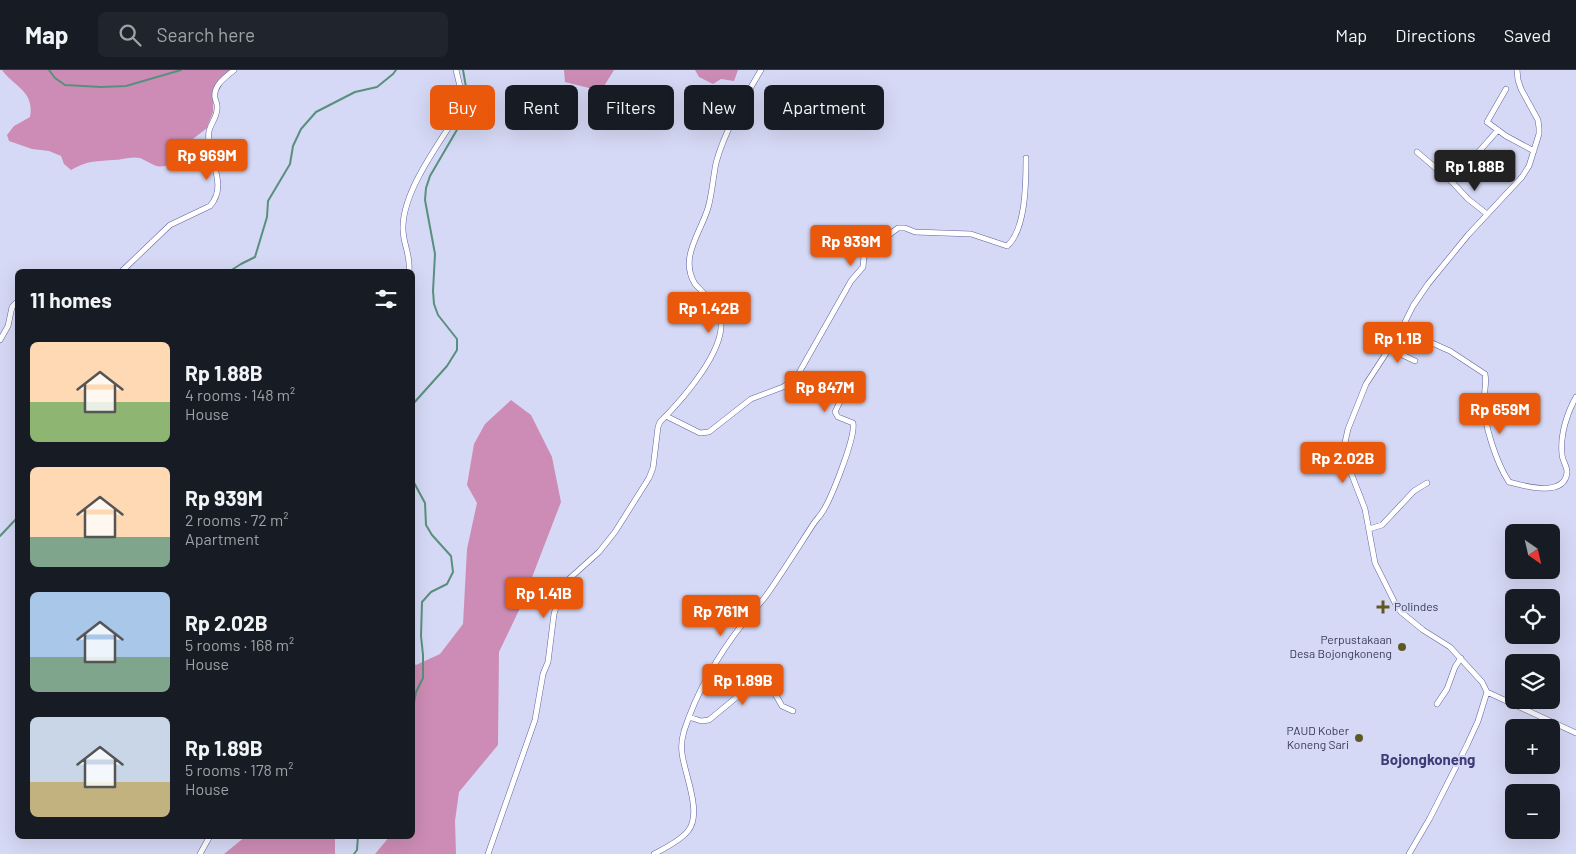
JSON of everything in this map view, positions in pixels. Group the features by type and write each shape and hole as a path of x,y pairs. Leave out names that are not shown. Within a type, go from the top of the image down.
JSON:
{"street":[{"path":"124,269 170,225 210,206 214,201 217,183 215,166 209,146 209,130 218,111 215,92 221,82 234,70"},
{"path":"409,269 408,251 403,238 404,213 411,190 460,110 462,95 456,70"},
{"path":"488,854 535,720 543,674 548,662 554,614 559,597 569,579 599,552 615,532 649,478 658,426 696,382 718,340 719,315 695,284 688,264 695,238 708,209 717,162 731,124 761,70"},
{"path":"1517,70 1521,89 1538,120 1538,134 1529,166 1522,178 1487,214 1428,284 1413,306 1390,348 1366,384 1348,429 1344,447 1346,460 1365,509 1375,563 1386,589 1399,609 1423,630 1450,647 1482,682 1487,692 1576,733"},
{"path":"1506,89 1487,121 1488,124 1534,151"},
{"path":"1452,182 1498,130"},
{"path":"1417,152 1487,214"},
{"path":"666,416 700,433 709,432 751,400 783,387 796,378 851,281 863,267 864,256 893,230 905,228 915,232 970,234 1007,246 1013,241 1021,215 1025,190 1026,158"},
{"path":"0,340 8,326 12,307 15,304"},
{"path":"1403,325 1432,344 1450,351 1485,374 1487,384 1484,401 1486,418 1493,449 1503,474 1509,482 1540,488 1551,488 1563,483 1567,474 1562,455 1562,444 1566,420 1576,397"},
{"path":"1390,348 1415,361"},
{"path":"654,854 684,835 690,828 693,818 689,781 682,756 682,744 689,717 701,687 743,623 767,594 822,514 844,461 854,426 853,423 838,417 835,412 845,391 842,379"},
{"path":"1369,529 1382,525 1414,491 1427,483"},
{"path":"1437,704 1447,689 1455,667 1461,658"},
{"path":"689,717 702,721 709,720 748,687 764,679 767,680 782,706 793,711"},
{"path":"1409,854 1434,811 1467,746 1478,721 1487,692"},
{"path":"200,854 208,839"}],"shaded area":[{"path":"2,70 230,70 213,90 213,112 207,128 189,142 181,160 164,166 157,166 140,158 129,158 91,162 71,170 64,164 61,156 9,141 7,135 14,126 30,117 31,108 27,95"},
{"path":"564,70 614,70 605,85 588,85 588,88 565,82"},
{"path":"695,70 738,70 734,81 721,79 713,84 699,77"},
{"path":"511,400 531,415 552,457 561,502 521,606 499,652 498,745 459,792 455,821 456,854 375,854 388,839 415,839 415,664 440,654 463,624 467,549 477,503 467,485 474,444 485,424"},
{"path":"242,839 335,839 335,854 224,854"}],"waterway":[{"path":"49,70 55,78 65,85 101,87 126,86 181,70"},
{"path":"233,269 255,257 267,217 268,201 290,164 293,146 301,129 316,112 355,92 377,87 396,70"},
{"path":"415,402 447,366 457,350 457,339 438,315 434,304 435,254 425,200 430,176 465,116 469,104 463,70"},
{"path":"415,485 425,503 426,525 432,535 451,556 453,572 447,584 431,592 422,602 423,678 415,698"},
{"path":"0,536 15,520"},
{"path":"354,854 357,850 358,839"}],"place":[{"name":"Polindes","path":"1383,607"},
{"name":"Perpustakaan Desa Bojongkoneng","path":"1402,647"},
{"name":"PAUD Kober Koneng Sari","path":"1359,738"}],"district":[{"name":"Bojongkoneng","path":"1428,760"}]}
